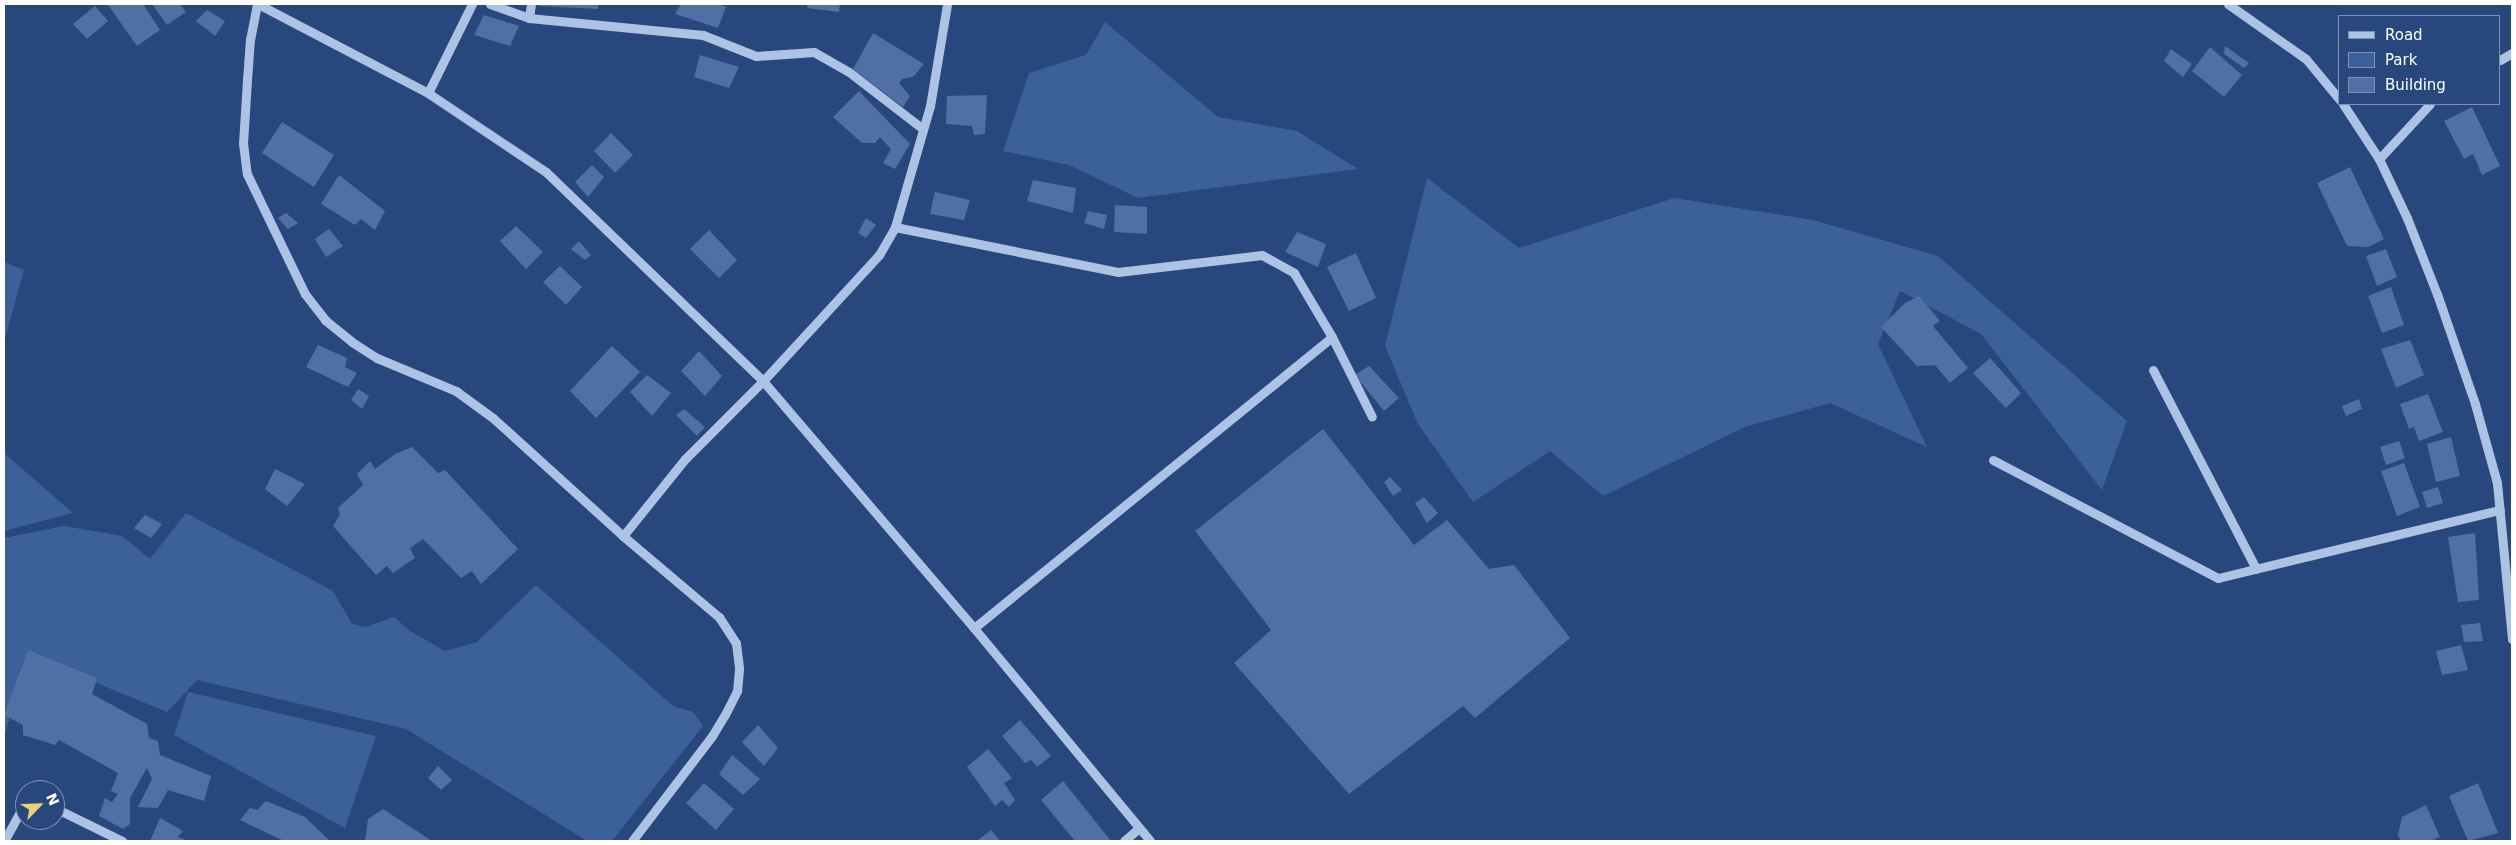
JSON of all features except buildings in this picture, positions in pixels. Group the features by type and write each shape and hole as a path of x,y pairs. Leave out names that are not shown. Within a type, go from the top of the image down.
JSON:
{"street":[{"path":"632,841 712,736 737,691 739,669 736,643 720,617 623,536 493,418 456,391 377,358 352,342 325,320 305,294 247,174 243,143 250,39 258,4 428,93 546,172 763,381 974,628 1150,841"},
{"path":"428,93 472,4"},
{"path":"490,4 529,18 703,35 756,56 814,52 849,72 923,129"},
{"path":"529,18 531,4"},
{"path":"623,536 685,459 763,381 879,255 895,226 930,106 947,4"},
{"path":"2228,4 2306,59 2338,98"},
{"path":"2501,59 2512,53"},
{"path":"2344,105 2379,159 2407,218 2475,404 2497,483 2512,640"},
{"path":"2379,159 2429,105"},
{"path":"895,226 1118,272 1262,255 1294,273 1332,337 1372,417"},
{"path":"974,628 1332,337"},
{"path":"2153,370 2256,569"},
{"path":"1993,460 2218,578 2500,510"},
{"path":"65,813 122,841"},
{"path":"4,841 15,821"},
{"path":"1124,841 1139,828"}],"green space":[{"path":"1105,22 1218,117 1297,131 1358,169 1138,198 1069,165 1003,151 1029,73 1086,55"},
{"path":"1427,178 1519,248 1674,198 1813,220 1938,256 2127,421 2102,490 1981,334 1900,291 1878,344 1927,447 1830,403 1745,427 1603,496 1550,451 1473,502 1418,424 1385,346"},
{"path":"4,262 24,270 4,342"},
{"path":"4,453 73,513 4,531"},
{"path":"186,513 333,591 352,624 366,627 394,617 410,631 445,651 477,642 536,585 673,706 693,712 703,726 612,841 587,841 406,729 197,680 167,712 31,656 4,735 4,538 64,526 122,536 150,559"},
{"path":"188,692 376,736 345,828 174,735"}]}
